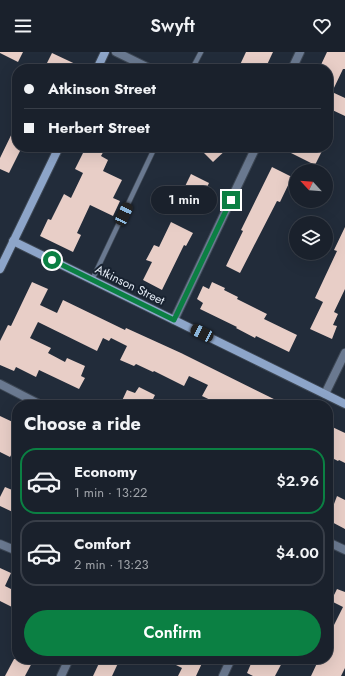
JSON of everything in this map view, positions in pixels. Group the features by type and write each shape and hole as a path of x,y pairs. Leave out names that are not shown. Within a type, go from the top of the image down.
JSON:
{"street":[{"path":"99,64 105,52"},
{"path":"116,52 141,64"},
{"path":"294,64 300,52"},
{"path":"0,269 57,152"},
{"path":"174,320 254,152"},
{"name":"Atkinson Street","path":"13,241 345,404"},
{"path":"325,394 345,353"},
{"path":"0,384 31,400"},
{"path":"0,544 12,549"},
{"path":"333,544 345,550"},
{"path":"61,676 67,664"},
{"path":"223,676 229,664"}],"lane":[{"path":"194,64 200,52"},
{"path":"92,280 153,152"}],"building":[{"path":"0,52 23,52 18,62"},
{"path":"246,52 273,52 267,64 240,64"},
{"path":"327,52 345,52 345,69 343,69 333,90 333,64 321,64"},
{"path":"52,53 75,64 46,64"},
{"path":"333,92 345,98 345,116 333,110"},
{"path":"12,133 12,152 20,152 9,173 0,169 0,158"},
{"path":"84,152 103,152 101,156 108,160 103,171 122,180 113,198 120,201 113,216 90,205 77,233 81,235 73,252 40,236 48,219 51,220 64,194 71,198 83,173 75,169"},
{"path":"203,152 224,152 213,162"},
{"path":"289,152 322,152 316,164 313,164"},
{"path":"272,167 289,176 289,183 280,202 277,201 240,273 226,266 243,231 241,230"},
{"path":"191,174 209,183 195,212 177,203"},
{"path":"171,222 193,233 186,246 184,245 162,290 143,280 152,262 146,260 154,245 159,247"},
{"path":"345,227 345,289 334,312 338,314 333,325 337,326 332,339 310,329 323,302 315,298 337,251 334,250"},
{"path":"32,282 48,289 40,305 57,313 63,300 125,330 126,328 181,353 276,400 210,400 202,396 208,385 189,376 184,386 154,371 153,372 136,364 134,366 120,360 127,346 111,338 109,341 103,338 97,351 38,322 30,338 51,348 48,353 65,362 67,358 85,366 81,376 85,378 79,389 39,370 36,377 16,367 14,371 0,365 0,341 8,325 11,326"},
{"path":"212,282 225,288 224,290 238,297 237,299 267,314 264,319 297,335 289,352 256,336 255,338 236,328 237,327 200,309 203,303 197,299 203,286 209,289"},
{"path":"139,387 155,395 152,400 122,400 127,390 135,393"},
{"path":"0,416 12,422 12,453 10,457 0,452"},
{"path":"333,427 345,433 345,463 339,460 338,461 333,458"},
{"path":"5,487 12,490 12,512 0,506 0,497"},
{"path":"337,496 345,500 345,529 333,523 334,504"},
{"path":"0,568 11,573 5,586 12,590 12,607 0,601"},
{"path":"337,589 345,592 345,668 341,676 311,676 317,664 333,664 333,627 343,607 333,602 333,597"},
{"path":"12,663 12,664 31,664 25,676 5,676"},
{"path":"99,664 118,664 112,676 93,676"},
{"path":"174,664 202,664 196,676 178,676 182,668"},
{"path":"251,664 281,664 275,676 253,676 247,673"}],"route":[{"path":"52,260 174,320 231,200"}]}
